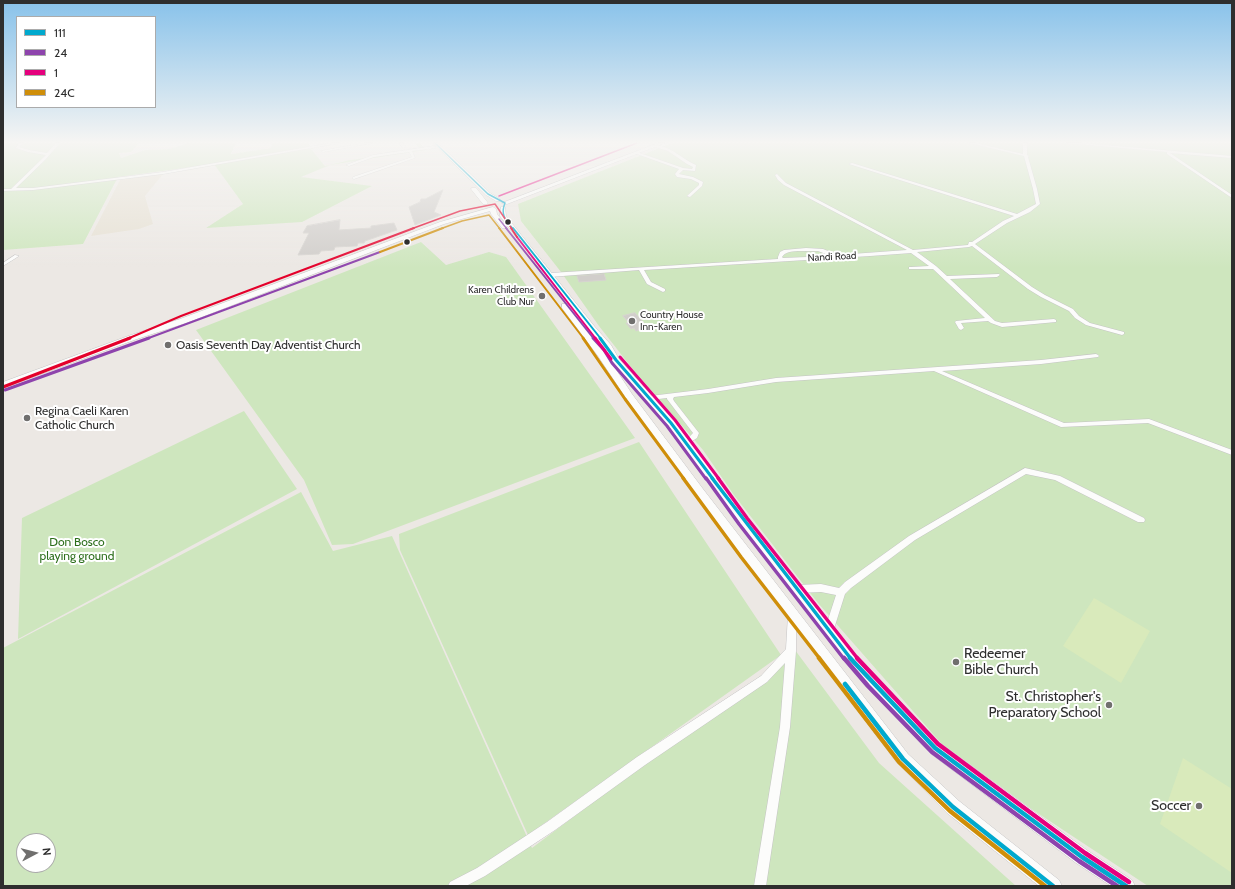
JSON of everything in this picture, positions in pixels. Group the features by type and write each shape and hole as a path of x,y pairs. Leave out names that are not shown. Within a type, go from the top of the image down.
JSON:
{"main road":[{"path":"470,184 480,194 484,204 492,209 497,218 606,362 629,396 745,554 903,759 953,807 1053,886"},
{"path":"478,184 488,194 502,203"},
{"path":"461,216 492,209 502,203 549,184"},
{"path":"3,385 182,321 461,216 484,204 502,203 552,184"},
{"path":"502,203 503,216 592,329 608,347 616,360 650,398 686,443 743,521 849,657 872,683 935,748 1082,857 1126,886"},
{"path":"3,392 158,333 182,321"}],"street":[{"path":"12,190 18,184"},
{"path":"3,190 33,189 70,184"},
{"path":"689,196 701,184"},
{"path":"786,184 912,251 947,278 993,322 1002,325 1054,321"},
{"path":"917,184 1018,216"},
{"name":"Nandi Road","path":"550,275 969,246 971,243 1038,204 1034,184"},
{"path":"1214,184 1232,197"},
{"path":"971,243 1030,288 1042,296 1071,310 1088,324 1122,333"},
{"path":"781,260 780,257 782,253 786,251 817,249 826,251 836,256"},
{"path":"3,265 17,256"},
{"path":"911,268 934,267"},
{"path":"641,269 649,283 663,290"},
{"path":"947,278 997,275"},
{"path":"961,328 958,322 990,319"},
{"path":"650,398 708,391 776,380 1041,362 1096,356"},
{"path":"934,369 1063,425 1149,421 1232,453"},
{"path":"672,395 670,399 696,433 695,436 686,443"},
{"path":"830,632 841,592 855,579 912,538 1025,471 1057,478 1141,520"},
{"path":"797,589 821,588 841,592"},
{"path":"760,886 786,727 792,615"},
{"path":"454,886 481,872 551,826 641,761 764,679 791,651"}],"shaded area":[{"path":"118,184 155,184 145,196 153,224 139,229 91,236"}],"green space":[{"path":"3,184 114,184 83,244 3,250"},
{"path":"229,184 360,184 372,186 302,222 206,228 243,204"},
{"path":"567,184 1232,184 1232,886 1148,886 1033,810 941,743 818,603 734,495 703,450 631,367 599,326 561,272 521,221 518,204"},
{"path":"421,242 446,265 489,252 506,257 635,438 353,544 332,545 304,480 196,330"},
{"name":"Don Bosco playing ground","path":"244,411 297,489 18,639 22,518"},
{"path":"639,442 781,655 528,835 400,550 399,534"},
{"path":"301,492 333,551 392,536 532,848 795,650 879,763 1016,886 3,886 3,648"},
{"path":"1094,598 1150,631 1121,683 1063,646"},
{"name":"Soccer","path":"1183,758 1232,789 1232,873 1160,824"}],"building":[{"path":"443,190 434,212 441,215 415,225 409,207 420,202 421,199 425,199"},
{"path":"340,220 339,230 371,228 371,226 394,223 397,230 365,241 364,243 358,243 357,246 335,247 334,250 321,251 319,254 298,255 309,233 303,233 307,226"},
{"path":"604,274 606,280 579,282 577,276"},
{"name":"Country House Inn-Karen","path":"635,313 648,327 636,331 634,328 631,329 626,323 629,323 623,316"}],"transit line":[{"name":"111","path":"478,184 488,194 505,203 503,208 503,216 592,329 608,347 616,360 671,423 743,521 810,605 849,657 872,683 935,748 1082,857 1126,886"},
{"name":"1","path":"499,196 529,184"},
{"path":"3,387 156,328 181,316 460,211 495,204 517,237"},
{"name":"24C","path":"380,252 462,221 489,215 589,346 625,399 741,557 899,762 950,811 1045,886"},
{"name":"24","path":"499,219 588,332 604,350 612,363 667,426 739,524 806,608 845,660 868,686 932,752 1079,861 1117,886"},
{"name":"1","path":"517,237 611,359"},
{"name":"24","path":"5,390 240,305 380,252"},
{"name":"1","path":"620,357 675,420 747,518 814,602 853,654 909,715 938,744 1085,853 1129,882"},
{"name":"111","path":"845,684 903,759 953,807 1053,886"}],"place":[{"name":"Karen Childrens Club Nur","path":"542,296"},
{"name":"Country House Inn-Karen","path":"632,321"},
{"name":"Oasis Seventh Day Adventist Church","path":"168,345"},
{"name":"Regina Caeli Karen Catholic Church","path":"27,418"},
{"name":"Redeemer Bible Church","path":"956,662"},
{"name":"St. Christopher's Preparatory School","path":"1109,705"},
{"name":"Soccer","path":"1199,806"}]}
